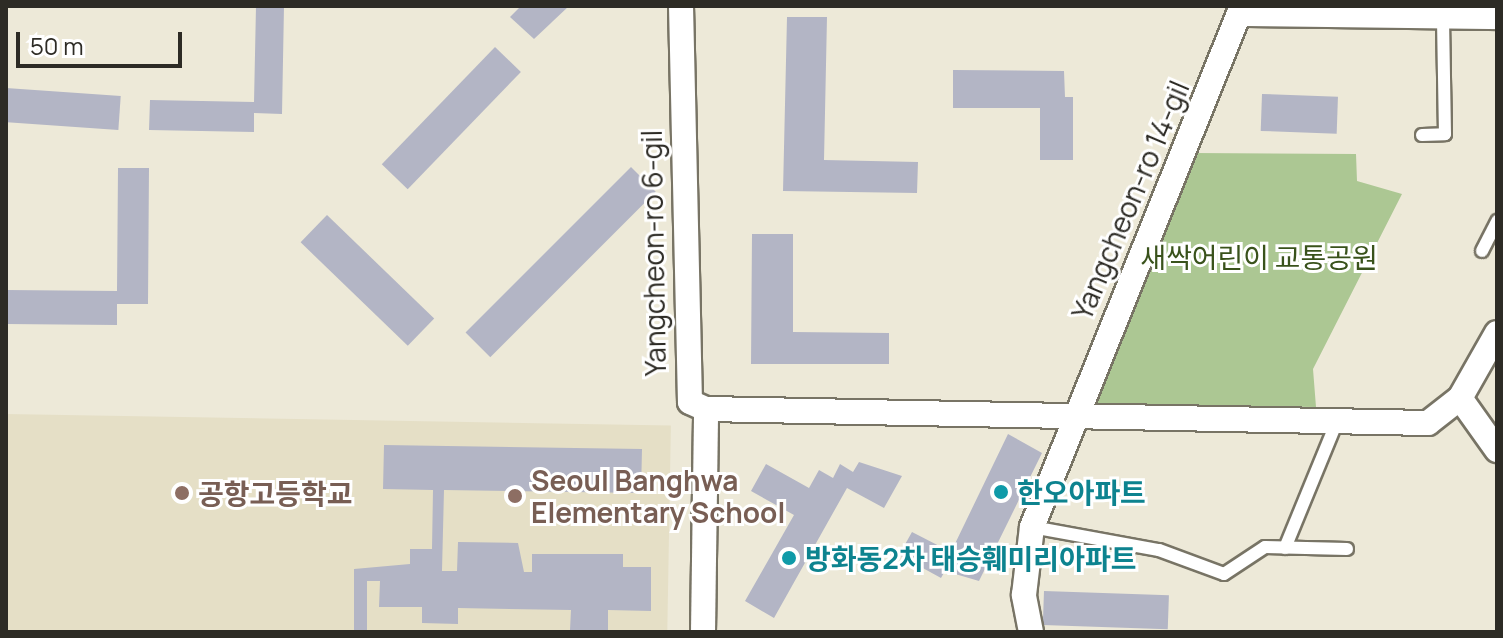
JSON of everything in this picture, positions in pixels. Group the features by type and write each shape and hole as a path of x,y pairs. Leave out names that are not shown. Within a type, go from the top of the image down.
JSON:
{"street":[{"name":"Yangcheon-ro 6-gil","path":"681,6 685,390 706,409"},
{"path":"1241,10 1443,17 1491,13"},
{"name":"Yangcheon-ro 14-gil","path":"1031,632 1024,582 1032,527 1072,417 1241,10"},
{"path":"703,632 706,409 1428,423 1460,398 1495,340"},
{"path":"1460,398 1497,450"}],"lane":[{"path":"1422,135 1445,134 1443,17"},
{"path":"1482,251 1497,221"},
{"path":"1285,548 1337,421"},
{"path":"1032,527 1159,550 1224,574 1265,547 1347,549"}],"shaded area":[{"path":"6,414 671,426 667,632 6,632"}],"green space":[{"name":"새싹어린이 교통공원","path":"1192,153 1356,154 1357,181 1402,194 1313,369 1316,407 1096,405"}],"building":[{"path":"256,6 284,6 282,114 254,113 254,132 149,130 150,100 254,102"},
{"path":"521,6 569,6 534,39 510,17"},
{"path":"787,17 827,17 824,160 918,162 917,193 783,191"},
{"path":"495,47 521,72 408,189 382,164"},
{"path":"953,70 1064,71 1065,97 1073,97 1073,160 1040,160 1040,108 953,108"},
{"path":"6,88 121,96 118,130 6,122"},
{"path":"1262,94 1338,97 1337,134 1261,131"},
{"path":"631,167 656,192 490,357 466,332"},
{"path":"118,168 149,168 148,304 117,304 117,325 6,324 6,290 117,291"},
{"path":"327,215 434,319 408,346 301,242"},
{"path":"752,234 793,234 793,332 889,333 889,364 751,364"},
{"name":"한오아파트","path":"1008,434 1042,453 979,581 945,571 941,578 899,555 912,532 951,552"},
{"path":"384,445 642,449 641,493 444,490 442,571 457,571 458,542 518,543 524,572 532,572 532,554 623,554 623,567 651,567 651,611 608,610 608,631 570,630 571,610 458,608 458,624 422,623 422,607 379,607 380,581 367,581 367,632 354,632 354,569 410,564 410,549 432,549 433,490 383,489"},
{"name":"방화동2차 태승훼미리아파트","path":"859,462 902,476 884,508 847,488 774,618 745,601 794,515 751,491 766,464 809,488 819,470 833,478 840,464 853,472"},
{"path":"1044,591 1169,595 1168,629 1043,625"}],"place":[{"name":"한오아파트","path":"1001,492"},
{"name":"공항고등학교","path":"182,493"},
{"name":"Seoul Banghwa Elementary School","path":"515,496"},
{"name":"방화동2차 태승훼미리아파트","path":"789,558"}]}
